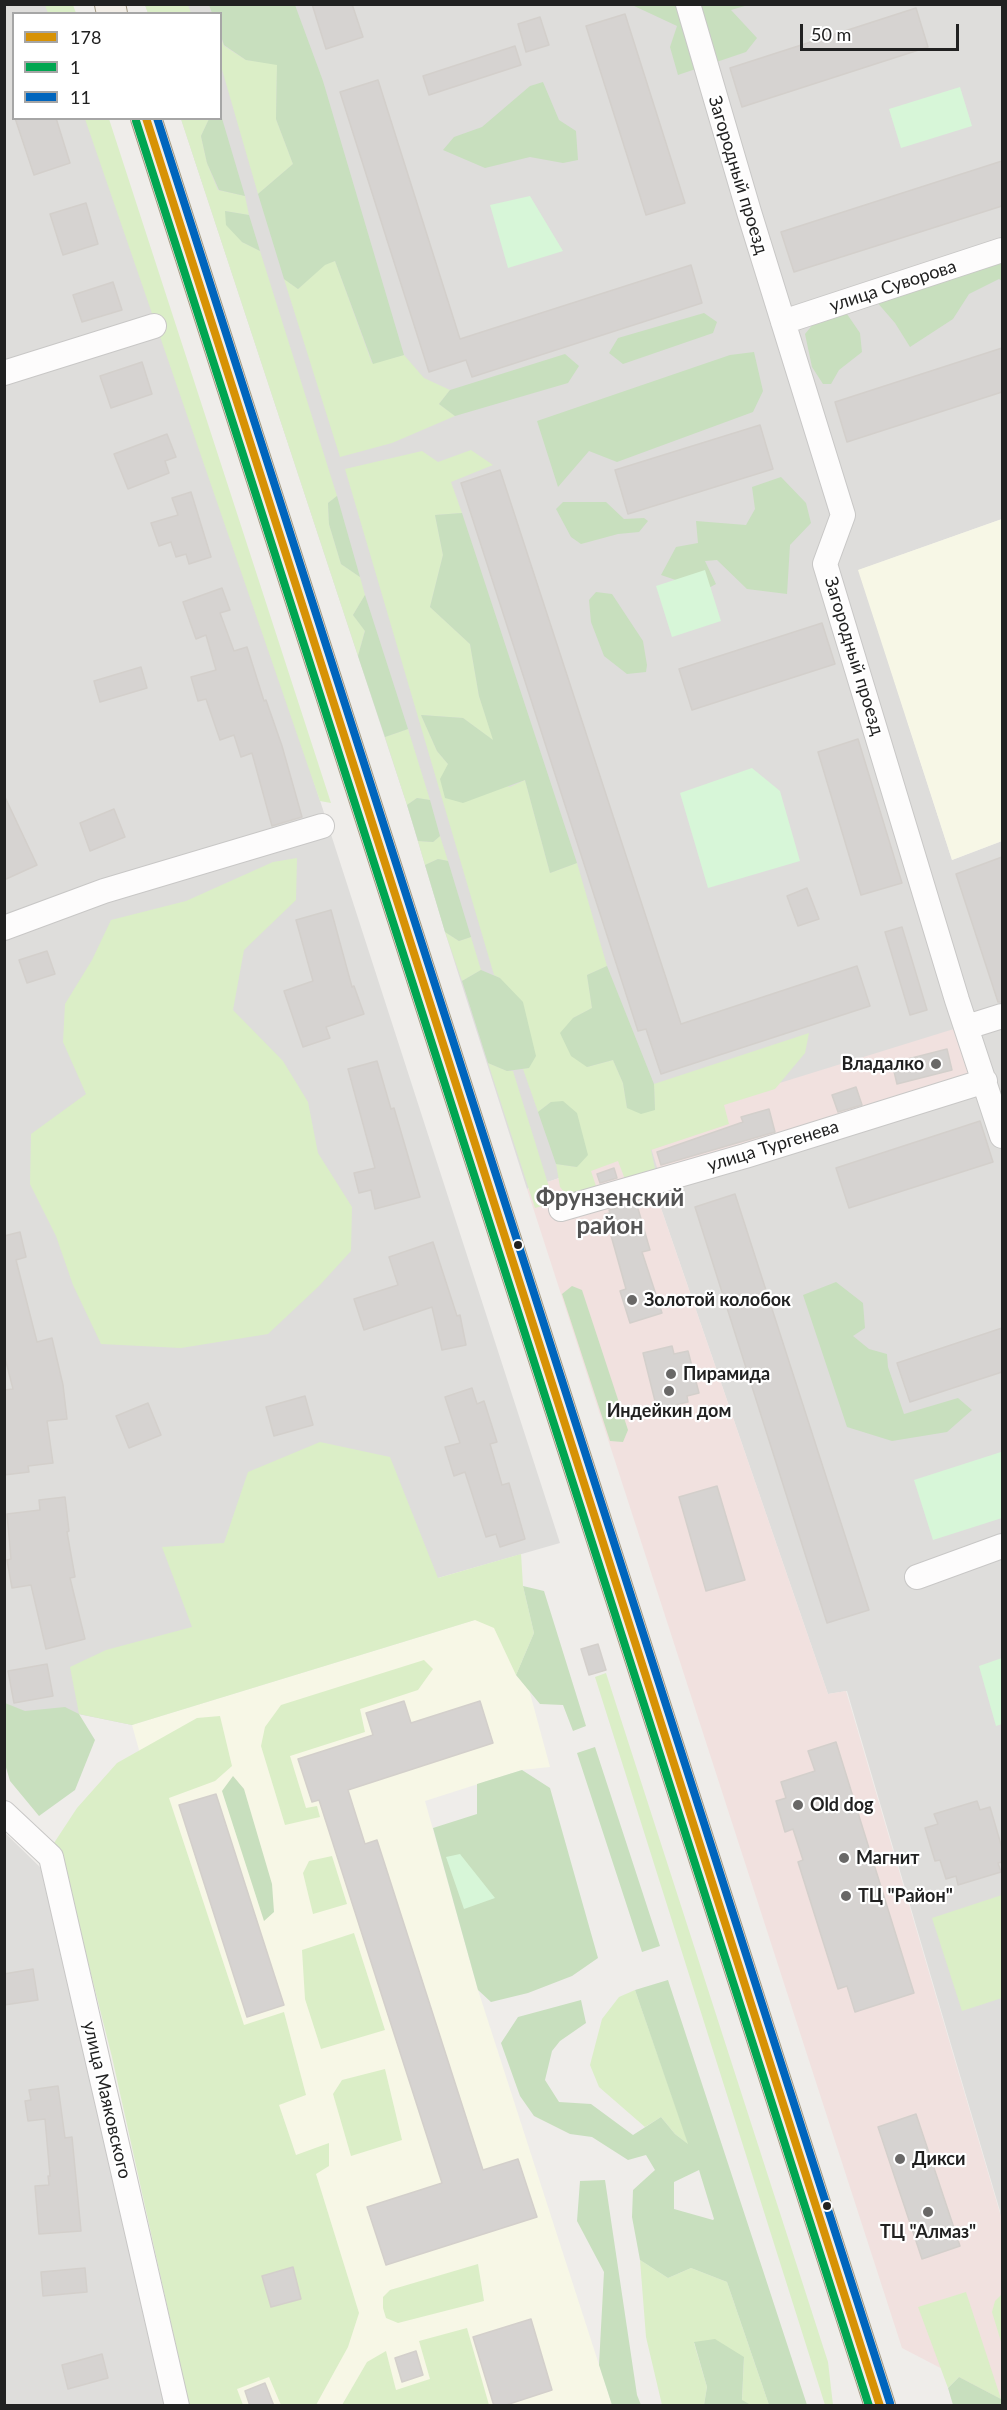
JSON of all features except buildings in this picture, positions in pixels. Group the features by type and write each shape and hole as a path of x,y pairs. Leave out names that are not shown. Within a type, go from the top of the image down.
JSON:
{"main road":[{"path":"148,120 880,2406"}],"street":[{"name":"Загородный проезд","path":"688,4 843,515 825,564 957,1000 1002,1136"},
{"name":"улица Суворова","path":"783,322 1002,250"},
{"path":"4,373 154,326"},
{"path":"4,928 104,891 322,826"},
{"path":"967,1027 1002,1016"},
{"name":"улица Тургенева","path":"561,1209 745,1156 985,1081"},
{"path":"917,1577 1002,1546"},
{"name":"улица Маяковского","path":"4,1813 51,1857 177,2406"}],"shaded area":[{"path":"4,5 46,5 49,12 12,12 12,120 86,120 242,559 560,1543 438,1578 132,1725 78,1714 5,1724"},
{"path":"145,5 1002,5 1002,519 859,570 952,860 1002,841 1002,2268 1000,2211 847,1691 828,1694 641,1150 527,1189 407,805 181,120 222,120 222,12 148,12"},
{"path":"1002,519 1002,841 952,860 858,570"},
{"path":"957,1028 972,1078 659,1174 644,1125"},
{"path":"641,1150 828,1694 846,1691 1002,2220 1002,2400 902,2348 527,1189"},
{"path":"508,1612 550,1767 522,1770 425,1801 478,1990 612,2405 189,2405 273,2228 132,1725 475,1620"},
{"path":"4,1832 41,1868 101,2111 169,2405 5,2405"}],"green space":[{"path":"45,5 73,5 76,12 48,12"},
{"path":"145,5 188,5 191,12 148,12"},
{"path":"209,5 295,5 323,81 404,355 373,364 335,261 325,265 298,289 284,279 258,194 293,164 276,119 277,65 246,60 224,45 222,12 212,12"},
{"path":"632,5 748,5 731,10 757,38 746,52 678,75 670,47 677,26"},
{"path":"222,41 224,46 246,60 277,64 276,119 293,164 258,194 222,69"},
{"path":"543,82 559,120 576,131 578,160 563,163 530,157 485,168 443,150 454,137 482,127 530,86"},
{"path":"960,87 972,126 901,148 889,109"},
{"path":"222,118 245,196 219,190 207,163 201,136 209,120"},
{"path":"85,120 109,120 331,803 320,801"},
{"path":"181,120 209,120 201,136 207,163 218,190 245,196 249,215 225,211 242,242 260,251 337,496 328,503 329,524 341,564 360,577 365,595 353,615 365,630 358,656"},
{"path":"530,196 563,251 508,268 490,205"},
{"path":"225,211 249,215 260,251 242,242 226,225"},
{"path":"1002,260 1002,281 999,279 969,294 953,319 910,347 895,323 876,301"},
{"path":"335,261 372,363 404,355 424,378 450,390 439,404 455,416 392,443 340,457 284,279 298,289 325,264"},
{"path":"704,313 717,322 713,333 623,364 609,353 618,338"},
{"path":"847,314 860,333 862,352 839,370 831,384 823,384 812,367 805,334 814,323"},
{"path":"754,352 763,391 753,412 617,462 589,451 558,487 537,421 730,355"},
{"path":"565,354 579,366 568,383 455,416 439,404 450,390"},
{"path":"471,450 493,465 451,482 462,513 435,515 443,555 430,607 470,644 479,696 494,741 463,718 421,715 437,751 448,764 510,787 525,780 550,873 577,863 607,966 587,975 592,1008 573,1018 587,1067 613,1060 623,1083 627,1108 655,1110 654,1084 809,1033 805,1053 775,1089 724,1105 729,1124 651,1150 656,1173 626,1182 618,1161 591,1171 598,1192 570,1199 560,1187 556,1164 577,1167 551,1102 538,1112 523,1069 529,1068 500,978 494,975 345,469 422,451 438,462"},
{"path":"781,477 806,503 811,523 790,545 787,594 747,589 717,560 705,561 716,584 705,590 661,575 676,547 698,543 696,521 746,525 755,509 752,487"},
{"path":"337,496 360,577 341,564 329,524 328,503"},
{"path":"563,502 606,502 624,519 644,518 648,521 639,532 618,534 581,544 571,537 556,509"},
{"path":"462,513 577,863 550,873 525,780 463,803 445,798 440,779 448,764 437,751 421,715 463,718 493,740 479,696 470,644 430,607 443,555 435,515"},
{"path":"705,570 721,621 672,637 656,586"},
{"path":"596,592 612,594 643,641 646,672 627,674 604,656 591,622 589,600"},
{"path":"365,595 408,729 385,737 358,656 365,631 353,615"},
{"path":"408,729 430,800 417,798 407,805 385,737"},
{"path":"752,768 780,791 800,861 708,888 680,793"},
{"path":"417,798 430,800 440,836 433,842 418,841 407,805"},
{"path":"440,836 448,861 438,859 425,865 418,841 433,842"},
{"path":"297,858 296,900 244,950 233,1010 283,1061 308,1102 318,1153 352,1207 351,1251 319,1286 268,1334 181,1348 101,1344 73,1285 56,1236 30,1184 31,1134 86,1094 63,1042 65,1004 92,960 111,920 186,901 273,862"},
{"path":"438,859 448,861 471,937 459,941 445,932 425,865"},
{"path":"445,932 459,941 471,937 481,970 462,981"},
{"path":"607,966 654,1084 655,1110 641,1114 627,1108 623,1083 613,1060 587,1067 571,1056 560,1033 573,1018 592,1008 587,975"},
{"path":"481,970 500,978 523,1002 536,1056 529,1068 507,1071 488,1063 462,981"},
{"path":"488,1063 507,1071 513,1071 554,1203 535,1208"},
{"path":"563,1101 577,1113 588,1155 577,1167 556,1164 538,1112 551,1102"},
{"path":"836,1282 863,1303 865,1328 853,1336 869,1349 887,1354 888,1367 904,1414 958,1398 972,1410 947,1432 892,1441 847,1427 803,1295"},
{"path":"572,1286 582,1290 628,1430 623,1442 610,1441 562,1294"},
{"path":"320,1442 390,1457 438,1578 521,1554 523,1586 534,1633 516,1675 494,1628 475,1620 132,1725 79,1714 70,1667 106,1650 192,1627 162,1547 224,1543 248,1472"},
{"path":"1001,1452 1002,1518 933,1540 914,1480"},
{"path":"523,1586 544,1591 586,1726 573,1731 563,1705 540,1704 516,1675 534,1633"},
{"path":"1002,1658 1002,1724 996,1726 979,1666"},
{"path":"424,1660 433,1669 418,1690 360,1709 365,1732 290,1756 306,1808 317,1806 320,1817 285,1825 261,1746 265,1727 281,1705"},
{"path":"606,1673 828,2362 833,2405 825,2405 595,1677"},
{"path":"5,1703 25,1711 65,1707 79,1714 95,1740 75,1790 39,1816 10,1781 5,1764"},
{"path":"220,1716 232,1766 215,1781 169,1798 244,2025 284,2012 306,2095 279,2105 296,2155 329,2143 329,2166 316,2174 359,2313 348,2347 316,2405 281,2405 269,2377 237,2389 243,2405 189,2405 112,2057 62,1860 54,1843 77,1808 117,1763 197,1718","holes":["293,2268 301,2299 271,2307 262,2276"]},
{"path":"595,1747 660,1946 642,1952 577,1753"},
{"path":"522,1770 550,1788 598,1958 572,1976 528,1993 491,2002 478,1990 433,1828 477,1814 477,1784"},
{"path":"233,1776 244,1789 272,1884 274,1912 264,1921 222,1791"},
{"path":"460,1854 495,1898 464,1909 446,1857"},
{"path":"332,1856 347,1904 313,1914 303,1873 309,1861"},
{"path":"1002,1895 1002,1998 962,2011 932,1918"},
{"path":"354,1933 385,2030 321,2049 305,1999 302,1950"},
{"path":"668,1980 807,2405 769,2405 727,2282 691,2268 668,2278 640,2260 632,2217 633,2190 655,2170 646,2155 628,2160 592,2137 570,2134 534,2116 520,2096 501,2043 518,2017 581,2000 586,2023 560,2041 552,2051 545,2080 559,2102 591,2104 633,2135 661,2117 675,2134 688,2144 635,1990","holes":["699,2170 714,2219 674,2209 674,2182"]},
{"path":"635,1990 689,2145 675,2134 661,2117 645,2127 599,2087 590,2065 602,2019 619,1997"},
{"path":"385,2069 402,2140 351,2156 333,2094 342,2080"},
{"path":"605,2180 637,2395 641,2405 612,2405 599,2365 604,2272 577,2221 580,2181"},
{"path":"640,2260 668,2278 691,2268 727,2282 769,2405 751,2405 742,2401 744,2358 694,2343 707,2387 704,2405 662,2405 646,2337"},
{"path":"478,2264 484,2301 398,2323 386,2318 383,2297 390,2290"},
{"path":"966,2292 1001,2399 959,2377 948,2388 918,2307"},
{"path":"1002,2294 1002,2345 992,2312 995,2301"},
{"path":"467,2328 489,2405 342,2405 367,2362 386,2351 396,2390 430,2379 419,2341"},
{"path":"715,2339 744,2357 742,2400 751,2405 704,2405 707,2387 694,2342"},
{"path":"959,2377 1001,2399 1002,2405 953,2405 948,2388"}],"transit line":[{"name":"178","path":"147,120 880,2406"},
{"name":"11","path":"158,120 890,2403"},
{"name":"1","path":"136,121 869,2406"}],"place":[{"name":"Владалко","path":"936,1064"},
{"name":"Золотой колобок","path":"632,1300"},
{"name":"Пирамида","path":"671,1374"},
{"name":"Индейкин дом","path":"669,1391"},
{"name":"Old dog","path":"798,1805"},
{"name":"Магнит","path":"844,1858"},
{"name":"ТЦ \"Район\"","path":"846,1896"},
{"name":"Дикси","path":"900,2159"},
{"name":"ТЦ \"Алмаз\"","path":"928,2212"}],"district":[{"name":"Фрунзенский район","path":"610,1212"}]}
